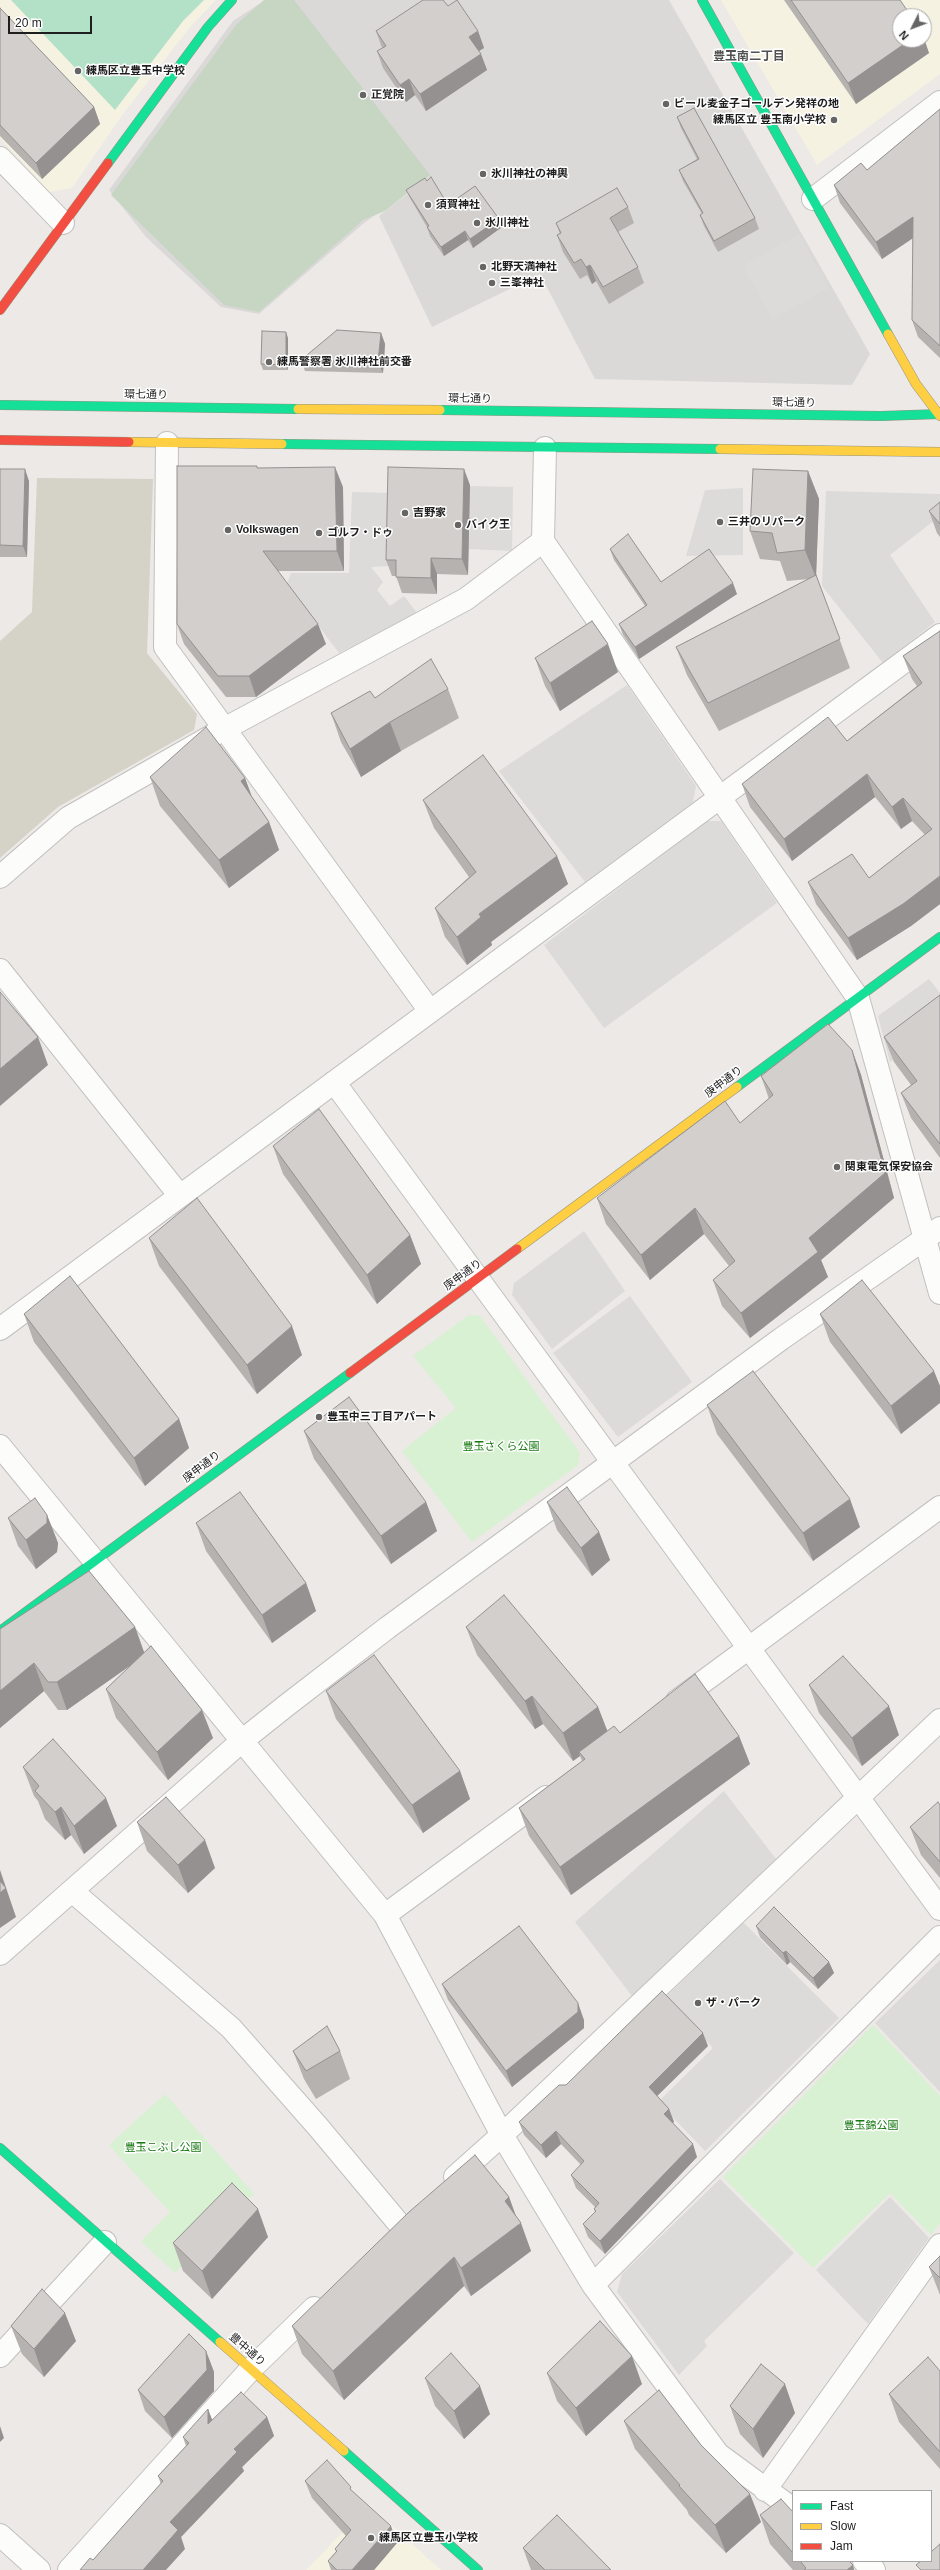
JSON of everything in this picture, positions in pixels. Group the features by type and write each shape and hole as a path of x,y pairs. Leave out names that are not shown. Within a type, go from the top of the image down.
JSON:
{"main road":[{"path":"0,310 208,27 232,0"},
{"path":"702,0 916,384 939,414"},
{"name":"環七通り","path":"0,405 881,416 939,414"},
{"path":"0,440 940,452"},
{"name":"庚申通り","path":"0,1631 97,1561 253,1443 478,1280 940,937"},
{"name":"豊中通り","path":"0,2148 251,2369 333,2444 478,2570"}],"street":[{"path":"813,199 940,102"},
{"path":"0,158 63,223"},
{"path":"167,443 165,647 430,1011"},
{"path":"545,448 544,541 718,798 858,998 932,1234 940,1293"},
{"path":"0,877 68,818 224,729 466,599 544,541"},
{"path":"0,1329 940,635"},
{"path":"0,970 180,1196"},
{"path":"334,1082 940,1909"},
{"path":"0,1954 243,1740 387,1628 613,1464 781,1339 932,1234"},
{"path":"0,1446 97,1561 385,1914 502,2135 593,2285 718,2454 765,2490 792,2508"},
{"path":"658,1714 940,1506"},
{"path":"442,2188 502,2135 940,1720"},
{"path":"385,1914 562,1785"},
{"path":"72,1891 231,2028 320,2128 400,2225"},
{"path":"593,2285 940,1937"},
{"path":"383,2242 418,2209"},
{"path":"0,2356 105,2242"},
{"path":"765,2490 940,2245"},
{"path":"69,2570 251,2369 332,2291"},
{"path":"0,2535 39,2570"},
{"path":"865,2562 874,2570"}],"shaded area":[{"name":"練馬区立豊玉中学校","path":"0,0 216,0 190,27 123,114 72,188 50,192 0,138"},
{"path":"265,0 669,0 870,354 852,385 595,379 540,274 432,327 379,216 430,176 364,223 259,314 221,307 146,237 109,190 233,21"},
{"name":"練馬区立 豊玉南小学校","path":"721,0 940,0 940,74 817,165"},
{"path":"799,234 829,288 772,319 743,266"},
{"path":"37,478 153,479 147,653 197,714 194,730 58,807 0,858 0,641 32,612"},
{"path":"470,486 513,487 512,551 469,549"},
{"name":"三井のリパーク","path":"743,488 743,555 686,556 705,490"},
{"path":"826,491 940,494 940,516 890,555 935,622 883,663 822,586"},
{"path":"352,492 392,493 390,566 371,567 383,582 377,590 390,606 404,596 417,613 339,653 287,584 291,573 349,573"},
{"path":"627,685 696,786 693,802 585,882 499,771"},
{"path":"707,821 721,821 777,903 604,1028 544,945"},
{"path":"929,979 940,993 940,1025 890,1062 878,1016"},
{"path":"584,1231 625,1291 552,1349 512,1295 514,1283"},
{"path":"630,1296 692,1382 618,1437 553,1353"},
{"path":"724,1791 776,1859 632,1996 575,1922"},
{"path":"743,1922 839,2018 705,2151 658,2102 713,2048 665,1998"},
{"path":"940,1960 940,2092 875,2023"},
{"path":"720,2179 794,2253 704,2341 707,2346 679,2375 617,2292 622,2274"},
{"path":"890,2197 929,2238 868,2324 816,2270"},
{"name":"練馬区立豊玉小学校","path":"369,2505 441,2570 306,2570"}],"green space":[{"path":"11,0 204,0 183,21 115,110"},
{"path":"264,0 294,0 430,175 385,211 363,220 259,312 224,305 111,195 236,25"},
{"name":"豊玉さくら公園","path":"469,1315 480,1316 580,1453 578,1465 472,1542 402,1451 456,1408 413,1356"},
{"name":"豊玉錦公園","path":"873,2025 940,2096 940,2223 931,2235 890,2193 813,2268 723,2177"},
{"name":"豊玉こぶし公園","path":"165,2094 254,2194 175,2273 141,2241 170,2212 109,2145"}],"building":[{"path":"423,0 443,0 448,6 457,0 478,31 469,37 481,54 420,94 409,79 400,85 377,51 386,46 376,31"},
{"path":"791,0 900,0 906,8 892,8 892,48 898,48 848,83"},
{"path":"0,8 94,107 36,163 0,125"},
{"path":"694,108 755,218 714,241 700,215 703,213 679,170 699,159 677,117"},
{"path":"940,109 940,346 912,320 913,217 876,242 834,185 861,163 867,170"},
{"path":"431,177 448,205 475,186 499,219 470,239 465,231 441,247 427,227 429,226 406,190 425,178 427,181"},
{"path":"617,188 628,207 610,218 638,267 603,287 590,265 586,267 581,259 574,263 557,235 561,233 556,223"},
{"path":"337,330 381,333 378,362 301,360"},
{"path":"262,331 286,332 286,365 261,364"},
{"path":"177,466 257,466 257,468 335,467 337,551 263,551 318,624 249,676 218,676 177,624"},
{"path":"388,467 464,469 462,559 431,558 431,578 396,577 396,560 386,560"},
{"path":"0,469 25,469 23,546 0,545"},
{"path":"753,469 808,471 805,550 777,553 772,533 750,531"},
{"path":"940,502 940,524 929,511"},
{"path":"628,534 661,582 709,549 733,583 635,647 619,624 647,605 610,549"},
{"path":"816,575 840,639 708,703 676,647"},
{"path":"592,621 608,644 550,683 535,658"},
{"path":"940,631 940,876 903,904 848,938 808,882 852,854 869,878 932,829 903,798 892,807 867,774 784,839 742,784 828,717 847,741 922,683 903,656"},
{"path":"431,659 448,689 390,722 350,749 331,713 370,691 375,698"},
{"path":"206,727 245,778 241,781 269,822 219,860 150,777"},
{"path":"483,755 557,856 479,914 481,917 457,937 435,908 476,872 423,800"},
{"path":"0,992 38,1037 0,1069"},
{"path":"940,995 940,1144 901,1093 917,1081 884,1037"},
{"path":"828,1024 852,1050 885,1173 809,1238 818,1252 741,1313 713,1280 735,1261 695,1208 641,1255 597,1198 725,1101 740,1123 773,1095 761,1076"},
{"path":"319,1109 410,1235 367,1275 273,1146"},
{"path":"197,1198 292,1326 247,1365 149,1238"},
{"path":"70,1276 179,1419 134,1458 24,1314"},
{"path":"862,1280 934,1371 891,1406 820,1314"},
{"path":"753,1371 850,1499 803,1533 707,1405"},
{"path":"349,1397 426,1502 381,1536 304,1431"},
{"path":"567,1487 599,1532 581,1548 547,1502"},
{"path":"240,1492 306,1583 262,1615 196,1523"},
{"path":"35,1498 47,1515 47,1523 26,1540 8,1518"},
{"path":"89,1571 135,1627 57,1682 48,1682 34,1663 0,1691 0,1629"},
{"path":"504,1595 598,1707 563,1733 532,1696 525,1701 466,1627"},
{"path":"151,1646 202,1710 157,1752 106,1689"},
{"path":"374,1655 460,1771 412,1805 326,1691"},
{"path":"843,1656 889,1706 852,1738 809,1685"},
{"path":"695,1674 739,1736 560,1867 519,1808 585,1759 579,1752 614,1726 620,1733"},
{"path":"53,1739 106,1798 74,1826 61,1807 55,1812 35,1791 39,1786 23,1767"},
{"path":"166,1797 205,1840 178,1865 137,1822"},
{"path":"938,1802 940,1805 940,1862 910,1827"},
{"path":"0,1881 6,1888 0,1893"},
{"path":"774,1907 829,1962 813,1978 786,1951 783,1953 756,1926"},
{"path":"519,1926 578,2003 578,2012 506,2071 442,1984"},
{"path":"662,1991 703,2033 649,2087 669,2109 664,2114 693,2144 600,2241 583,2224 596,2211 594,2209 599,2203 571,2175 584,2161 556,2131 541,2145 519,2122 559,2085 566,2085"},
{"path":"327,2026 340,2051 306,2071 293,2051"},
{"path":"475,2155 509,2197 505,2201 521,2223 461,2268 454,2257 333,2371 292,2326 409,2212"},
{"path":"232,2183 258,2209 202,2271 173,2243"},
{"path":"940,2256 940,2278 929,2267"},
{"path":"42,2289 65,2313 34,2349 11,2326"},
{"path":"600,2321 632,2356 576,2408 547,2373"},
{"path":"189,2334 206,2351 207,2370 164,2417 138,2390"},
{"path":"451,2353 480,2386 454,2411 425,2378"},
{"path":"928,2357 940,2371 940,2452 889,2394"},
{"path":"761,2364 785,2384 753,2429 730,2406"},
{"path":"659,2390 701,2445 750,2494 715,2525 679,2486 680,2485 624,2421"},
{"path":"241,2392 267,2417 234,2449 237,2452 170,2522 178,2530 143,2570 80,2570 90,2558 93,2560 163,2481 158,2476 189,2443 183,2437 208,2409 208,2424"},
{"path":"327,2460 351,2487 350,2489 391,2526 352,2570 337,2570 328,2561 337,2551 335,2549 351,2530 305,2481"},
{"path":"781,2499 792,2511 792,2552 760,2515"},
{"path":"557,2515 611,2570 545,2570 523,2548"},
{"path":"940,2544 940,2570 921,2570 916,2565 920,2562 932,2562 932,2551"},
{"path":"801,2562 850,2562 853,2565 847,2570 804,2570 806,2568"}],"traffic: fast":[{"path":"108,163 208,27 232,0"},
{"path":"702,0 888,334"},
{"path":"0,405 298,409"},
{"path":"440,410 881,416 940,414"},
{"path":"282,444 720,449"},
{"path":"737,1087 940,937"},
{"path":"0,1631 350,1373"},
{"path":"0,2148 220,2342"},
{"path":"344,2451 478,2570"}],"traffic: slow":[{"path":"888,334 916,384 940,416"},
{"path":"298,409 440,410"},
{"path":"129,442 282,444"},
{"path":"720,449 940,452"},
{"path":"517,1249 737,1087"},
{"path":"220,2342 344,2451"}],"traffic: jam":[{"path":"0,310 108,163"},
{"path":"0,440 129,442"},
{"path":"350,1373 517,1249"}],"place":[{"name":"練馬区立豊玉中学校","path":"78,71"},
{"name":"正覚院","path":"363,95"},
{"name":"ビール麦金子ゴールデン発祥の地","path":"666,104"},
{"name":"練馬区立 豊玉南小学校","path":"834,120"},
{"name":"氷川神社の神輿","path":"483,174"},
{"name":"須賀神社","path":"428,205"},
{"name":"氷川神社","path":"477,223"},
{"name":"北野天満神社","path":"483,267"},
{"name":"三峯神社","path":"492,283"},
{"name":"練馬警察署 氷川神社前交番","path":"269,362"},
{"name":"吉野家","path":"405,513"},
{"name":"三井のリパーク","path":"720,522"},
{"name":"バイク王","path":"458,525"},
{"name":"Volkswagen","path":"228,530"},
{"name":"ゴルフ・ドゥ","path":"319,533"},
{"name":"関東電気保安協会","path":"837,1167"},
{"name":"豊玉中三丁目アパート","path":"319,1417"},
{"name":"ザ・パーク","path":"698,2003"},
{"name":"練馬区立豊玉小学校","path":"371,2538"}],"district":[{"name":"豊玉南二丁目","path":"749,57"}]}
